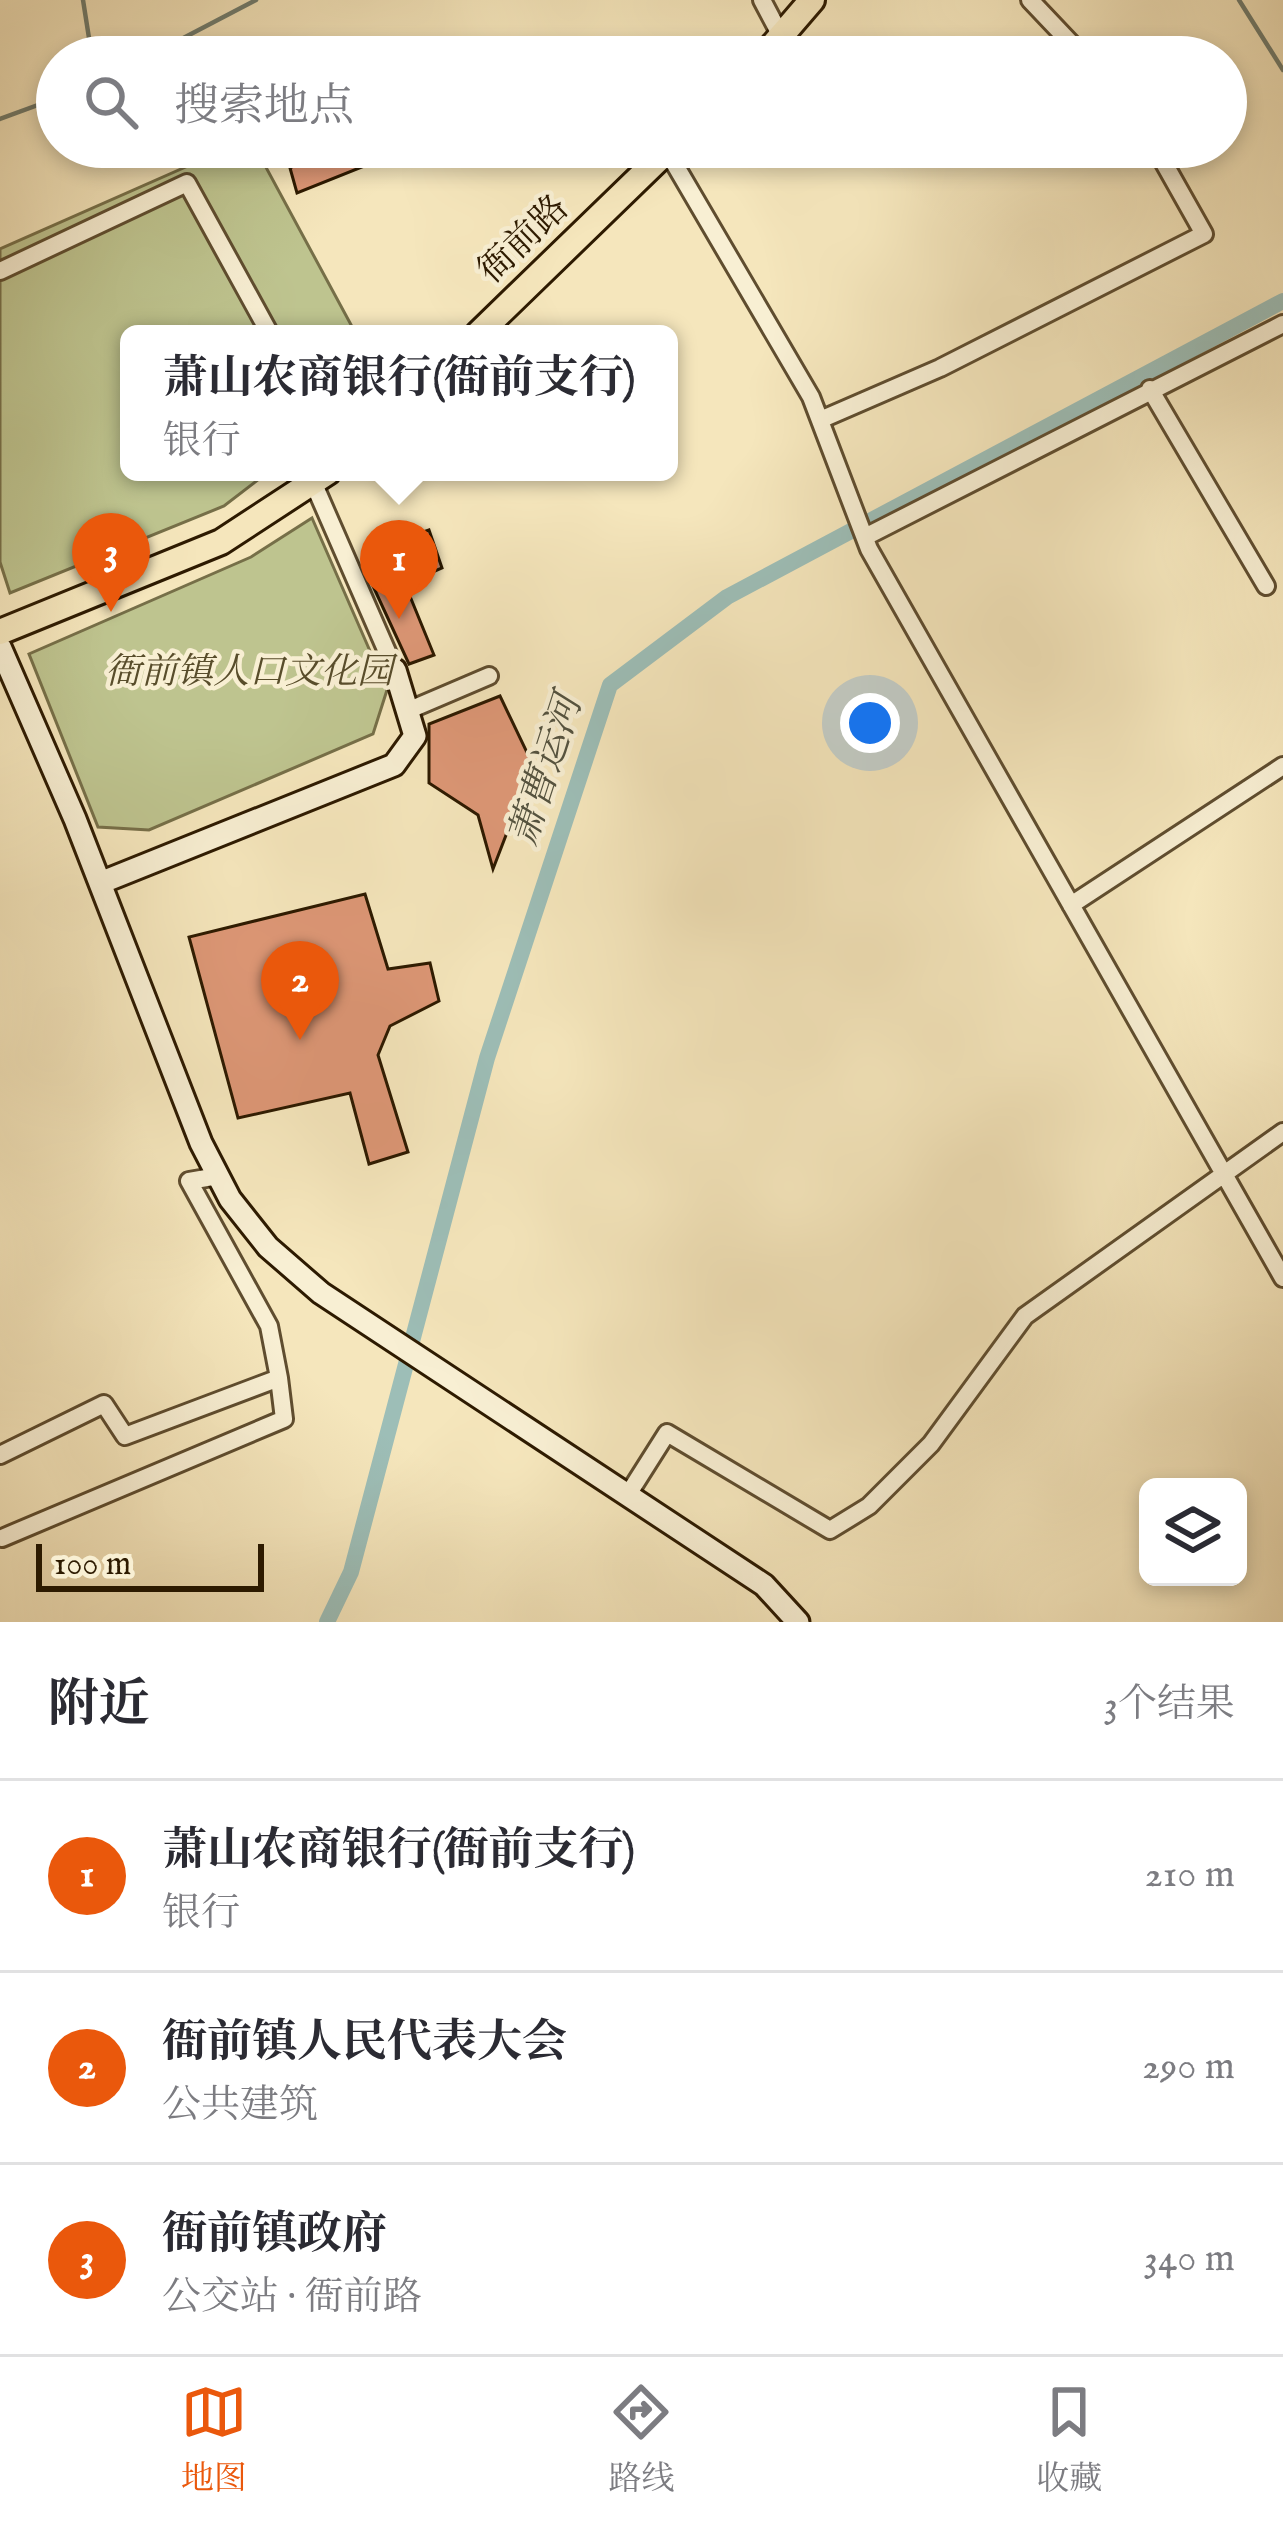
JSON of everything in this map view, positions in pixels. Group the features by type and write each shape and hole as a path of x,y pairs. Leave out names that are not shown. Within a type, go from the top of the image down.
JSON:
{"main road":[{"path":"781,36 812,0"},
{"name":"衙前路","path":"487,325 649,168"},
{"path":"0,632 221,542 315,481"}],"street":[{"path":"762,0 781,36"},
{"path":"1030,0 1064,36"},
{"path":"680,168 820,421 867,543 1283,1279"},
{"path":"820,421 980,349 1204,234 1167,168"},
{"path":"0,271 187,183 265,325"},
{"path":"867,543 1150,389 1283,324"},
{"path":"1150,389 1266,586"},
{"path":"100,883 394,765 415,736 323,481"},
{"path":"0,646 218,1176 268,1246 321,1293 764,1585 798,1622"},
{"path":"407,711 489,676"},
{"path":"1071,905 1283,766"},
{"path":"629,1493 667,1433 830,1530 869,1506 931,1444 1024,1316 1283,1132"},
{"path":"2,1538 284,1419 268,1326 189,1180 218,1176"},
{"path":"0,1455 104,1404 124,1436 279,1378"}],"green space":[{"path":"183,168 266,168 351,325 120,325 120,481 256,481 224,506 10,593 0,562 0,249"},
{"name":"衙前镇人口文化园","path":"312,518 387,690 373,734 149,830 98,827 29,654 251,557"}],"building":[{"path":"290,168 360,168 297,193"},
{"path":"429,530 442,568 405,584 434,655 409,664 367,573 380,547"},
{"path":"500,696 533,765 493,869 478,815 429,783 429,724"},
{"path":"365,894 388,969 430,963 439,1001 390,1026 378,1055 408,1152 369,1164 350,1093 238,1118 189,937"}],"waterway":[{"path":"83,0 89,36"},
{"path":"187,36 256,0"},
{"path":"1239,0 1283,70"},
{"path":"0,119 36,106"},
{"name":"萧曹运河","path":"327,1622 351,1572 487,1058 610,685 727,597 1283,301"}],"place":[{"name":"衙前镇政府","path":"111,612"},
{"name":"萧山农商银行(衙前支行)","path":"399,619"},
{"name":"衙前镇人民代表大会","path":"300,1040"}]}
